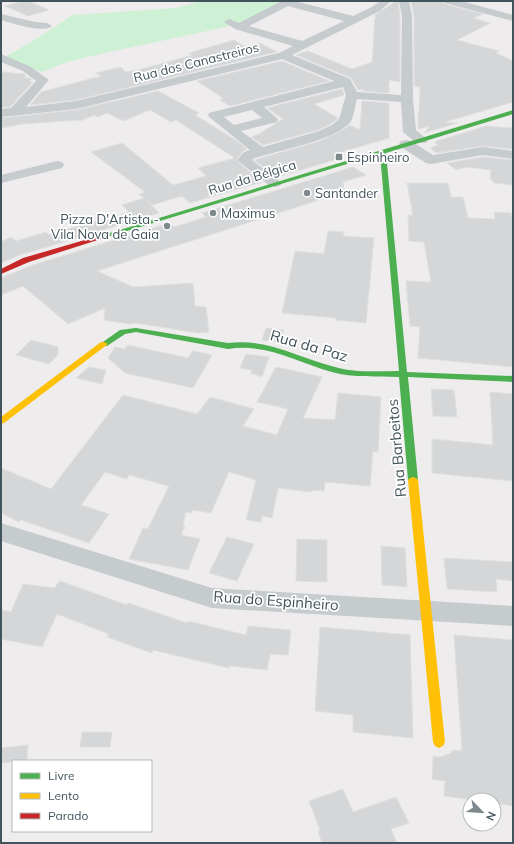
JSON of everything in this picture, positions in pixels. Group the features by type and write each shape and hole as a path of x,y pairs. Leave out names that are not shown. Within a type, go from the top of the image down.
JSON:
{"street":[{"name":"Rua dos Canastreiros","path":"1,113 76,105 284,55 376,9 386,1"},
{"path":"404,1 407,16 407,99 410,132 421,140"},
{"path":"449,1 513,18"},
{"path":"239,27 289,2 354,20"},
{"path":"1,17 35,25 47,26"},
{"path":"229,22 239,27 304,45"},
{"path":"275,183 244,160 249,155 324,134 337,128 346,120 352,95 346,82 284,55"},
{"path":"1,57 26,69 43,80 15,111"},
{"path":"261,152 214,116 346,82"},
{"path":"352,95 407,99"},
{"path":"232,129 272,119 254,106"},
{"name":"Rua da Bélgica","path":"1,272 26,260 275,183 510,114"},
{"path":"406,144 431,160 483,151 513,155"},
{"name":"Rua Barbeitos","path":"383,151 425,611 439,742"},
{"path":"1,179 57,165"},
{"name":"Rua da Paz","path":"1,421 115,336 123,332 136,330 228,346 244,344 278,350 334,370 404,375 513,379"},
{"name":"Rua do Espinheiro","path":"1,532 212,598 513,616"}],"green space":[{"path":"202,1 286,1 288,6 245,27 239,24 96,55 67,62 42,72 5,57 73,15 176,8"}],"building":[{"path":"28,1 49,10 28,16 5,6"},
{"path":"398,1 400,16 400,82 389,80 389,93 363,91 363,89 358,90 351,78 296,55 308,51 352,69 372,62 375,18 377,17 374,16"},
{"path":"411,1 442,1 445,4 483,14 473,18 490,23 457,40 499,51 496,53 513,61 513,102 445,122 457,123 424,133 430,126 418,129 420,87 414,86 414,16"},
{"path":"234,40 246,47 260,43 277,52 76,100 30,105 41,92 101,76 96,73 121,67 125,72 138,70 193,55 189,53"},
{"path":"282,61 329,81 230,106 220,100 223,98 197,81"},
{"path":"1,72 24,74 26,75 24,78 30,78 31,79 29,82 33,82 10,107 1,107"},
{"path":"342,89 344,95 314,104 338,118 331,124 318,130 263,145 251,137 259,134 283,119 267,108"},
{"path":"158,91 199,113 195,115 237,141 247,149 243,151 236,160 262,182 190,203 182,196 152,205 139,194 145,192 91,152 122,143 173,185 206,176 198,168 235,158 176,120 171,122 150,110 123,121 107,113 98,117 94,115 80,121 22,124 1,128 1,118 76,110"},
{"path":"362,101 389,103 389,138 335,154 341,158 277,177 254,160 320,141 350,125 360,130"},
{"path":"486,126 513,128 513,149 483,146 436,153 430,148 438,145 434,142"},
{"path":"483,157 513,160 512,185 494,183 490,178 491,170 467,167 456,170 447,163"},
{"path":"353,167 366,175 343,182 344,192 97,271 133,287 193,283 195,306 206,307 209,332 198,333 136,323 130,324 104,320 105,308 68,324 23,286 1,295 1,278 33,265 170,223 174,227 206,217 202,213"},
{"path":"407,183 448,183 451,197 463,197 468,218 495,219 494,212 511,213 513,224 513,367 418,358 420,327 410,326 406,281 431,282 424,242 409,241 408,215 413,215"},
{"path":"144,198 159,213 20,255 1,263 1,242 11,237 16,241 46,232 49,235 99,220 101,221 129,212 122,205"},
{"path":"328,231 344,232 343,236 374,238 366,323 335,320 336,318 282,313 295,251 324,254"},
{"path":"266,328 284,330 281,342 262,340"},
{"path":"31,340 58,347 58,355 49,364 16,355"},
{"path":"128,345 188,358 193,351 212,355 193,388 125,373 108,358 115,347 125,349"},
{"path":"246,354 269,357 262,377 251,373 252,370 240,368"},
{"path":"89,367 106,370 102,384 76,378"},
{"path":"276,367 322,377 303,418 335,420 338,393 381,397 378,452 373,451 370,486 325,482 324,491 312,490 311,492 278,488 272,518 262,516 261,522 246,520 256,480 229,472 211,513 193,510 191,513 186,512 183,525 185,526 181,535 200,539 188,570 129,559 143,528 148,529 169,486 129,475 127,479 105,472 81,505 109,514 89,543 21,520 19,522 1,513 1,468 51,489 123,395 197,414 210,397 254,409 243,426 277,435 288,409 257,402"},
{"path":"431,389 454,390 457,417 433,416"},
{"path":"490,392 513,394 513,481 432,473 432,439 493,445"},
{"path":"227,537 254,544 237,581 209,573"},
{"path":"297,539 327,540 327,582 296,581"},
{"path":"381,546 405,548 407,587 382,585"},
{"path":"444,558 513,562 513,581 496,579 497,592 447,589"},
{"path":"60,581 127,605 128,603 187,623 188,621 246,635 248,626 291,630 288,655 270,654 267,670 230,666 229,668 153,650 152,653 107,637 109,634 57,614 42,647 1,639 1,610 11,612 23,584 54,588"},
{"path":"320,627 410,635 413,738 353,732 353,715 315,711"},
{"path":"454,635 513,640 513,806 502,804 502,792 462,792 462,798 444,796 445,781 432,779 433,756 440,757 451,753 453,750 462,751"},
{"path":"82,732 112,732 110,747 80,747"},
{"path":"28,745 27,760 12,760 12,762 1,763 1,748"},
{"path":"343,789 353,812 396,797 409,823 391,829 397,843 322,843 318,831 320,830 309,801"}],"traffic: fast":[{"path":"102,237 513,112"},
{"path":"383,151 413,480"},
{"path":"104,344 123,332 136,330 228,346 243,344 278,350 334,370 513,379"}],"traffic: slow":[{"path":"1,421 104,344"},
{"path":"413,480 439,742"}],"traffic: jam":[{"path":"1,272 26,260 102,237"}],"place":[{"name":"Espinheiro","path":"339,157"},
{"name":"Santander","path":"307,193"},
{"name":"Maximus","path":"213,213"},
{"name":"Pizza D'Artista - Vila Nova de Gaia","path":"167,226"}]}
